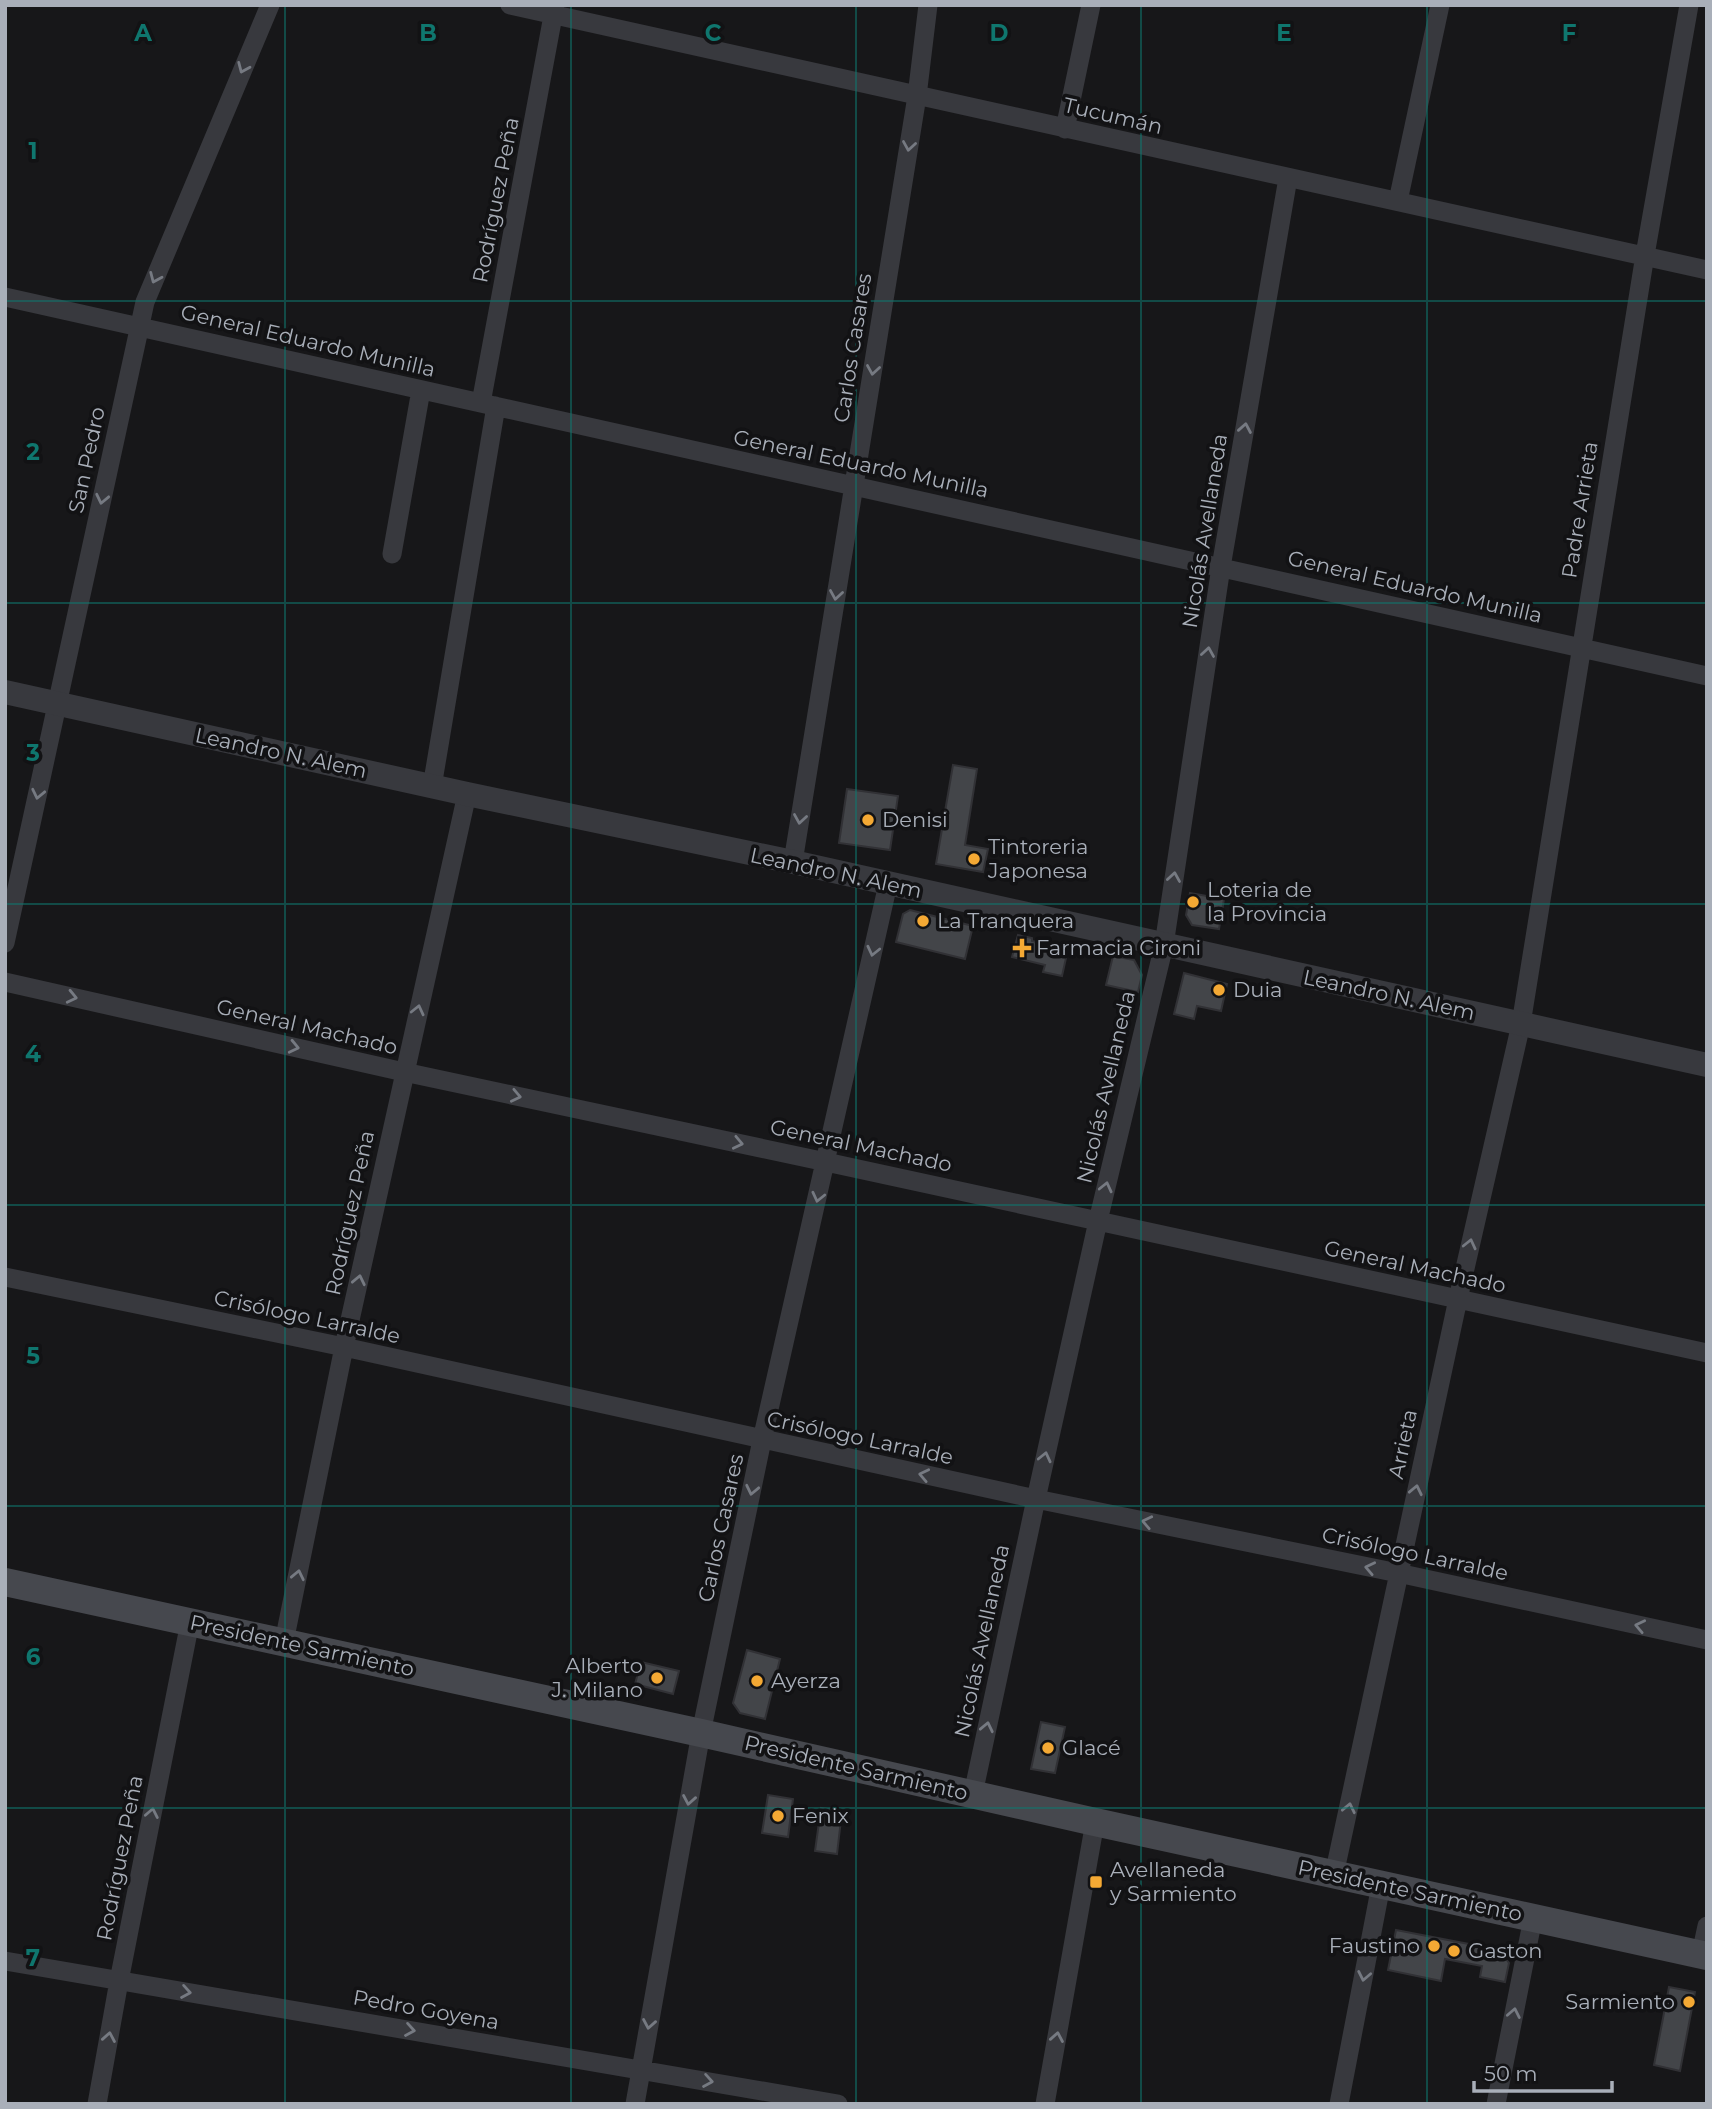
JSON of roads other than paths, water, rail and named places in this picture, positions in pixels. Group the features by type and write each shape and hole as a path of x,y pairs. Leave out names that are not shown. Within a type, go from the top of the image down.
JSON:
{"main road":[{"name":"Presidente Sarmiento","path":"5,1581 1704,1955"}],"street":[{"name":"San Pedro","path":"5,943 138,326 145,302 270,5"},
{"name":"Tucumán","path":"510,5 554,10 917,96 1707,270"},
{"name":"Carlos Casares","path":"793,862 917,96 928,5"},
{"path":"1065,128 1091,5"},
{"path":"1398,201 1440,5"},
{"name":"Padre Arrieta","path":"1521,1024 1645,256 1689,5"},
{"name":"Rodríguez Peña","path":"432,787 488,405 554,10"},
{"name":"Nicolás Avellaneda","path":"973,1794 1035,1499 1164,945 1221,567 1288,178"},
{"name":"General Eduardo Munilla","path":"5,297 1707,676"},
{"path":"392,554 421,390"},
{"name":"Leandro N. Alem","path":"5,692 432,787 793,862 1707,1065"},
{"name":"Rodríguez Peña","path":"284,1642 344,1347 467,794"},
{"name":"Carlos Casares","path":"635,2104 701,1733 762,1440 888,884"},
{"name":"General Machado","path":"5,982 404,1073 1707,1353"},
{"name":"Arrieta","path":"1334,1875 1458,1299 1521,1024"},
{"name":"Crisólogo Larralde","path":"5,1277 344,1347 1035,1499 1398,1573 1707,1640"},
{"name":"Rodríguez Peña","path":"97,2104 190,1622"},
{"path":"1045,2104 1095,1822"},
{"path":"1339,2104 1381,1885"},
{"path":"1496,2104 1533,1918"},
{"path":"1704,1955 1707,1926"},
{"name":"Pedro Goyena","path":"5,1961 838,2104"}],"place":[{"name":"Denisi","path":"868,820"},
{"name":"Tintoreria Japonesa","path":"974,859"},
{"name":"Loteria de la Provincia","path":"1193,902"},
{"name":"La Tranquera","path":"923,921"},
{"name":"Farmacia Cironi","path":"1022,948"},
{"name":"Duia","path":"1219,990"},
{"name":"Alberto J. Milano","path":"657,1678"},
{"name":"Ayerza","path":"757,1681"},
{"name":"Glacé","path":"1048,1748"},
{"name":"Fenix","path":"778,1816"},
{"name":"Avellaneda y Sarmiento","path":"1096,1882"},
{"name":"Faustino","path":"1434,1946"},
{"name":"Gaston","path":"1454,1951"},
{"name":"Sarmiento","path":"1689,2002"}]}
